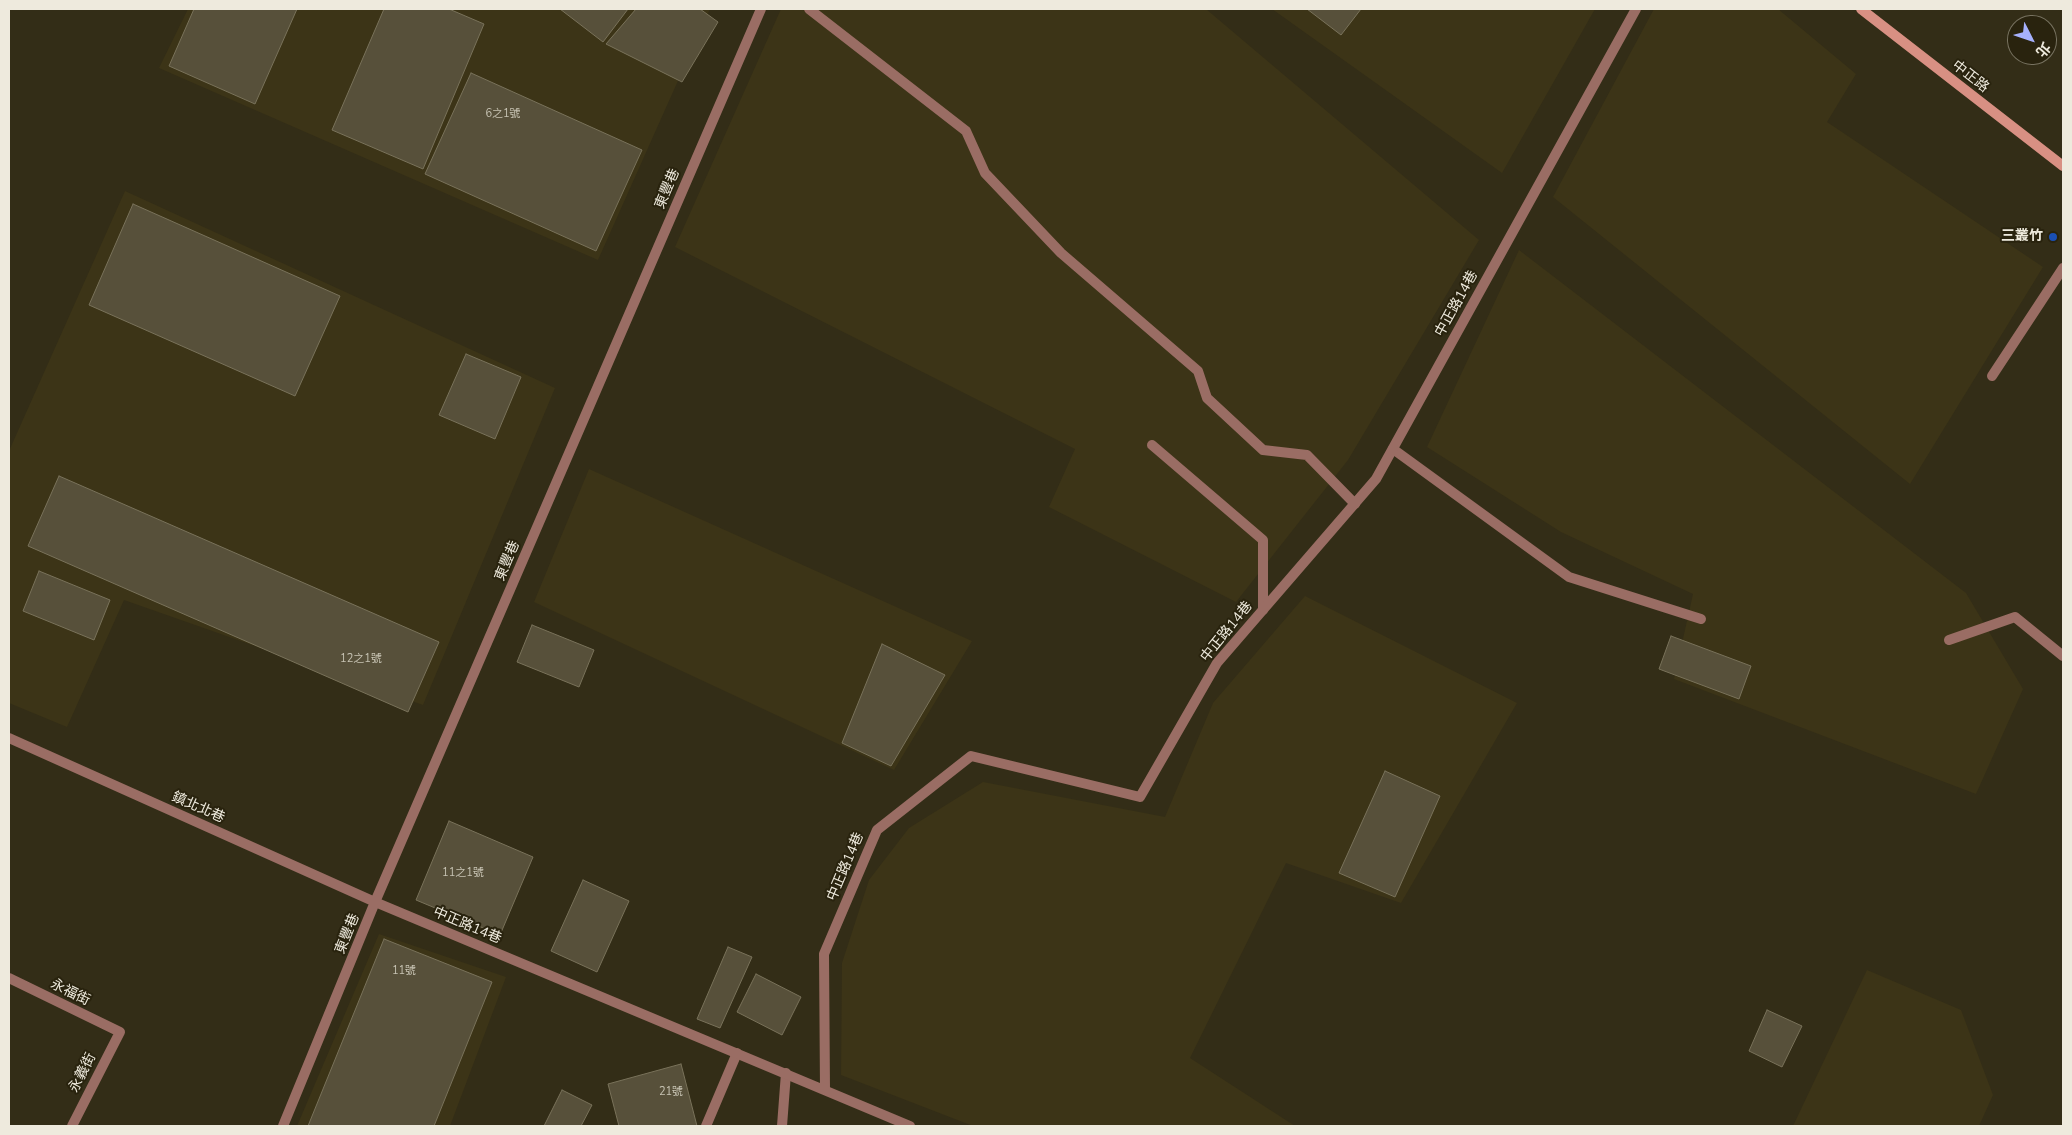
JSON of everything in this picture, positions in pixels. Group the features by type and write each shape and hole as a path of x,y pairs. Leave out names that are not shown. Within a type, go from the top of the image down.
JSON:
{"main road":[{"name":"中正路","path":"1861,9 2063,166"}],"street":[{"name":"東豐巷","path":"283,1126 375,902 761,9"},
{"path":"809,9 966,131 985,173 1061,253 1198,371 1207,398 1263,450 1307,455 1355,504"},
{"name":"中正路14巷","path":"825,1090 824,954 877,830 971,756 1140,798 1217,663 1376,479 1636,9"},
{"path":"1992,376 2063,268"},
{"path":"1152,445 1264,540 1263,610"},
{"path":"1393,449 1569,577 1701,619"},
{"path":"1948,640 2015,617 2063,656"},
{"name":"鎮北北巷","path":"9,738 375,902"},
{"name":"中正路14巷","path":"375,902 910,1126"},
{"name":"永福街","path":"9,978 120,1032"},
{"name":"永義街","path":"72,1126 120,1032"},
{"path":"706,1126 737,1053"},
{"path":"782,1126 786,1073"}],"shaded area":[{"path":"188,9 710,9 598,260 159,68"},
{"path":"781,9 1206,9 1479,240 1348,460 1236,602 1049,507 1075,449 675,247"},
{"path":"1272,9 1595,9 1502,173"},
{"path":"1654,9 1778,9 1856,74 1827,122 2043,267 1910,484 1553,197"},
{"path":"125,191 555,388 423,705 124,600 67,727 9,703 9,451"},
{"path":"1519,250 1966,593 2023,689 1976,794 1674,679 1693,594 1561,532 1427,447"},
{"path":"589,469 972,641 894,770 534,602"},
{"path":"1305,596 1517,703 1401,903 1286,863 1190,1058 1295,1126 973,1126 841,1075 842,963 869,880 909,828 983,782 1165,817 1213,703"},
{"path":"379,934 506,977 450,1126 297,1126"},
{"path":"1867,970 1961,1010 1993,1095 1979,1126 1793,1126"}],"building":[{"path":"194,9 297,9 255,104 169,66"},
{"path":"384,9 449,9 484,24 423,169 332,130"},
{"path":"560,9 628,9 603,42"},
{"path":"636,9 700,9 718,22 682,82 606,44"},
{"path":"1307,9 1361,9 1341,35"},
{"path":"471,73 642,150 596,251 425,174"},
{"path":"133,204 340,296 295,396 89,305"},
{"path":"466,354 521,377 495,439 439,415"},
{"path":"59,476 439,642 408,712 28,546"},
{"path":"39,571 110,600 94,640 23,611"},
{"path":"532,625 594,650 579,687 517,662"},
{"path":"1671,636 1751,666 1739,699 1659,669"},
{"path":"882,644 945,675 891,766 842,743"},
{"path":"1385,771 1440,796 1395,897 1339,873"},
{"path":"449,821 533,857 500,935 416,900"},
{"path":"583,880 629,901 597,972 551,951"},
{"path":"384,939 492,982 434,1126 308,1126"},
{"path":"728,947 752,957 720,1028 697,1019"},
{"path":"756,974 801,997 782,1035 737,1012"},
{"path":"1767,1010 1802,1026 1782,1067 1749,1051"},
{"path":"681,1064 697,1126 619,1126 608,1084"},
{"path":"562,1090 592,1105 581,1126 544,1126"}],"place":[{"name":"三叢竹","path":"2053,237"}]}
